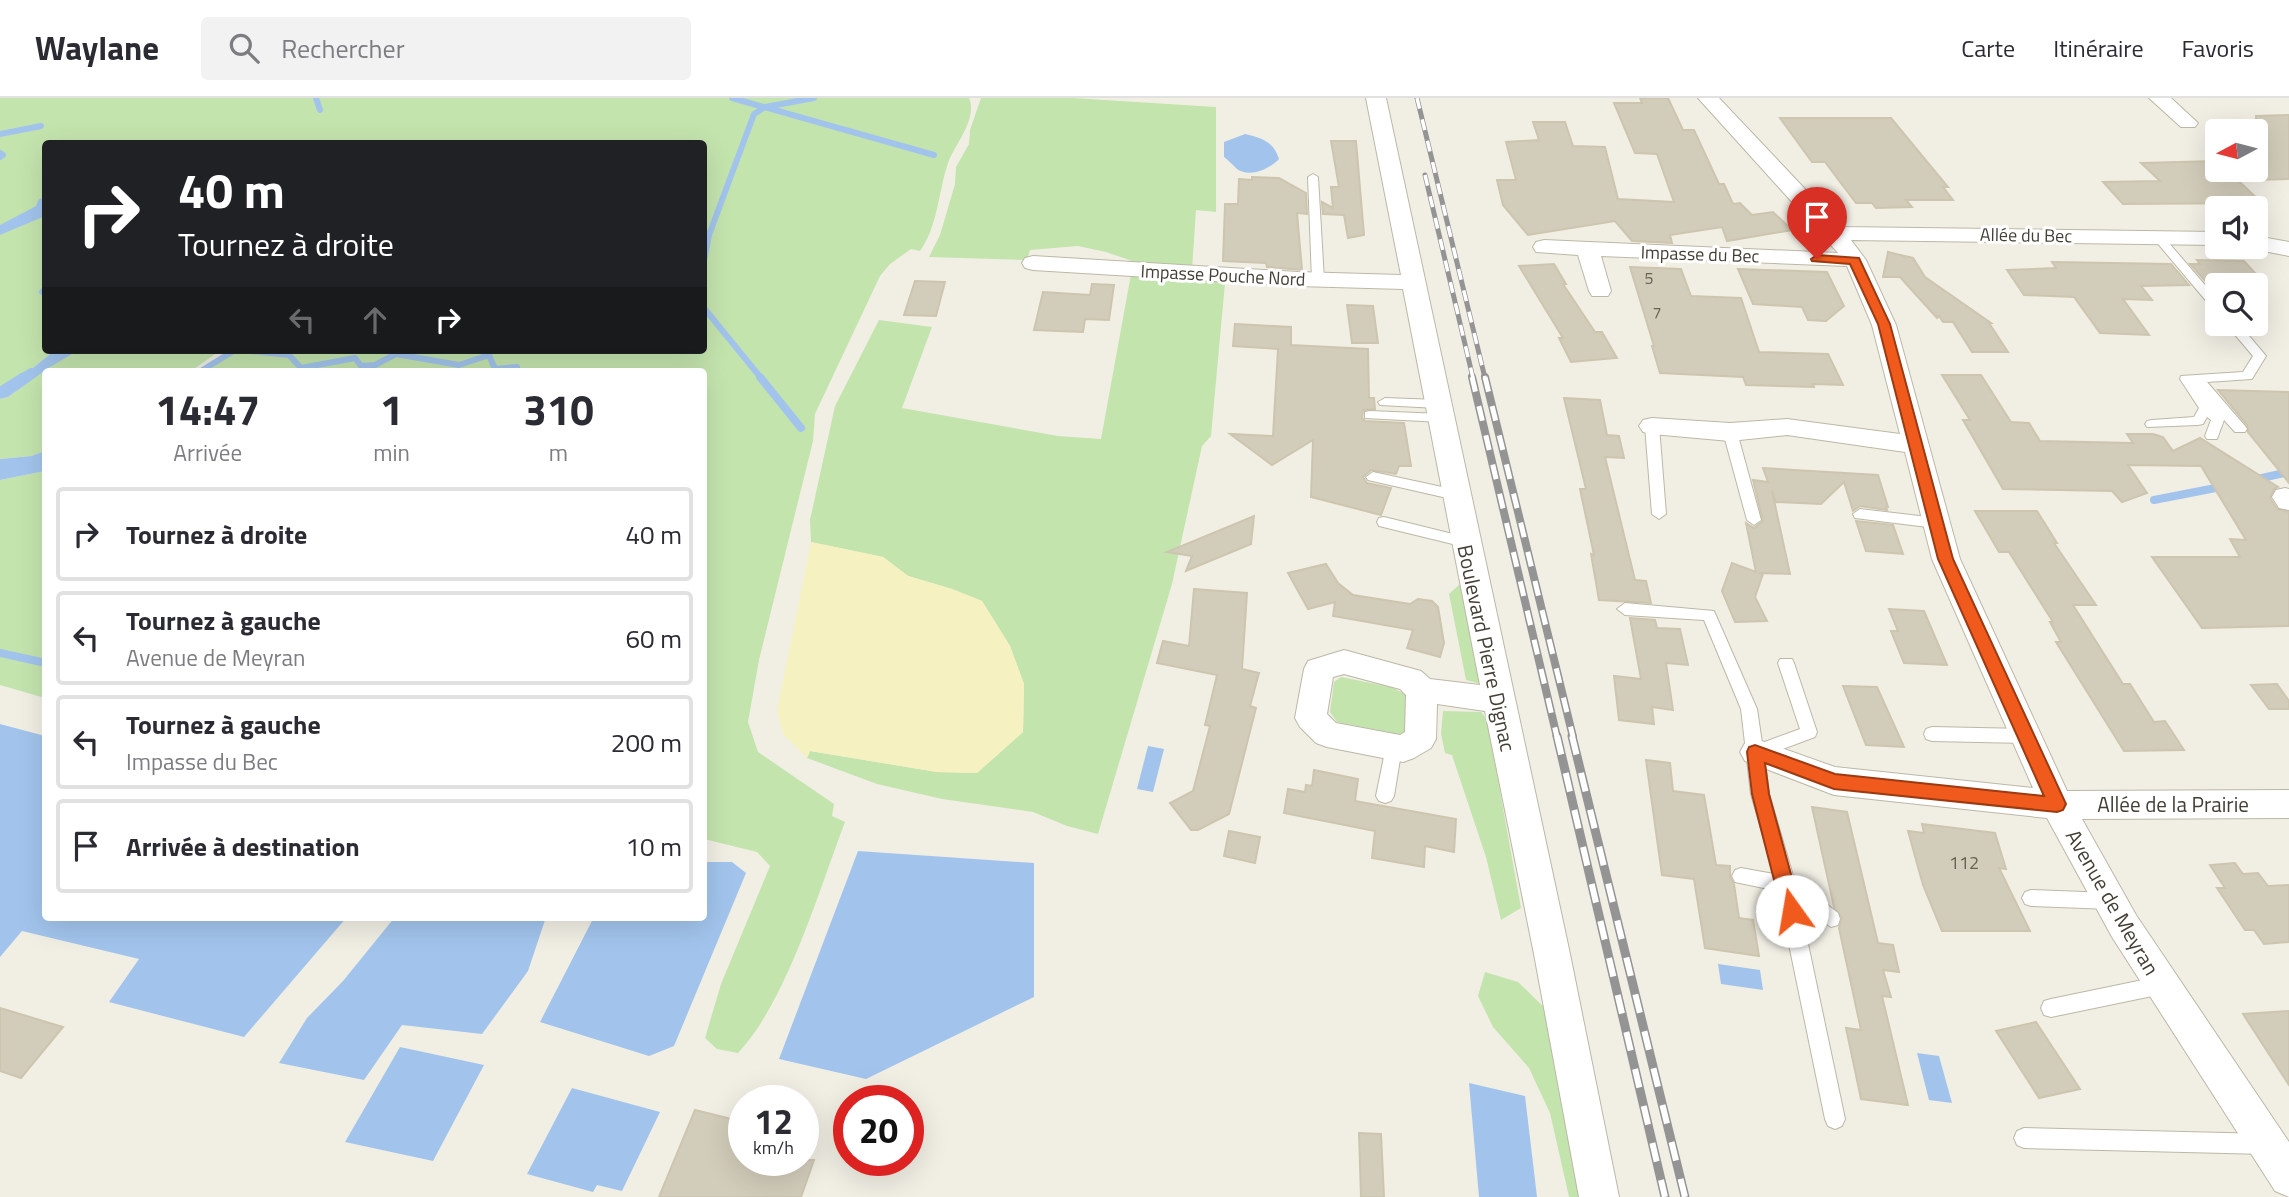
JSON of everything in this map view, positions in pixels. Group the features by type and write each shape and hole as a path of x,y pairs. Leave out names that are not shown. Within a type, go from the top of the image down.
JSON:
{"street":[{"name":"Boulevard Pierre Dignac","path":"1376,98 1465,542 1552,954 1599,1197"},
{"name":"Avenue de Meyran","path":"1709,98 1835,233 1855,260 1884,324 1946,559 2057,804 2110,901 2162,985 2289,1177"},
{"path":"2159,98 2188,123"},
{"name":"Allée du Bec","path":"1835,233 2205,238"},
{"path":"2268,245 2289,249"},
{"name":"Impasse du Bec","path":"1544,247 1855,260"},
{"path":"1588,250 1600,292"},
{"name":"Impasse Pouche Nord","path":"1033,263 1318,280 1413,282"},
{"path":"1652,426 1730,432 1787,427 1914,445"},
{"path":"1422,690 1420,739 1403,749 1327,734 1311,719 1319,669 1344,662 1410,680 1422,690 1498,700"},
{"name":"Allée de la Prairie","path":"1755,752 1834,782 2057,804 2289,804"}],"lane":[{"path":"1313,177 1318,280"},
{"path":"2158,237 2205,292"},
{"path":"2212,436 2218,419 2206,408 2186,379 2247,376 2260,356 2242,336"},
{"path":"2197,379 2240,429"},
{"path":"1385,402 1439,411"},
{"path":"2152,424 2198,421 2206,408"},
{"path":"1370,415 1439,411"},
{"path":"1652,426 1659,514"},
{"path":"1730,432 1754,520"},
{"path":"1373,477 1456,495"},
{"path":"1860,514 1936,523"},
{"path":"1384,522 1465,542"},
{"path":"1625,609 1709,615 1749,709 1760,794 1786,884 1835,1119"},
{"path":"1755,752 1809,732 1786,663"},
{"path":"1932,734 2025,736"},
{"path":"1385,796 1394,747"},
{"path":"1741,876 1786,884 1832,919"},
{"path":"2031,898 2110,901"},
{"path":"2051,1008 2162,985"},
{"path":"2024,1138 2266,1144"}],"green space":[{"path":"0,98 969,98 971,106 968,123 948,163 931,231 920,251 911,249 890,264 880,276 815,414 813,441 759,660 748,722 758,752 834,804 832,816 845,822 787,975 756,1031 738,1053 717,1049 705,1038 721,984 770,866 757,852 707,840 707,368 206,368 212,361 233,354 707,354 707,140 42,140 42,354 50,354 12,385 0,389"},
{"path":"981,98 1073,98 1216,107 1216,212 1196,210 1192,269 1141,264 1078,246 1030,250 1027,260 929,257 940,235 955,184 956,167 969,144 970,130"},
{"path":"1131,274 1225,283 1211,436 1202,446 1172,584 1098,834 1067,826 1033,812 942,799 877,784 807,758 810,751 937,772 977,773 1023,732 1024,684 1010,646 982,601 908,576 883,557 811,542 810,520 835,406 879,320 932,327 902,408 1058,436 1101,439"},
{"path":"74,354 215,354 195,368 48,368"},
{"path":"42,372 42,452 0,459 0,399 8,397"},
{"path":"42,472 42,697 0,685 0,480"},
{"path":"1460,584 1481,684 1466,680 1449,594"},
{"path":"1341,677 1391,687 1405,694 1411,710 1407,736 1337,722 1330,712 1334,682"},
{"path":"1443,711 1481,712 1487,719 1521,908 1501,920 1486,857 1452,755 1445,753 1441,734"},
{"path":"1485,972 1518,982 1548,1011 1583,1197 1569,1197 1550,1113 1529,1068 1493,1027 1478,996"}],"sand":[{"path":"811,542 883,557 908,576 982,601 1010,646 1024,684 1023,732 977,773 937,772 810,751 807,758 783,734 777,710"}],"water":[{"path":"1245,134 1266,142 1274,148 1279,159 1259,171 1247,173 1237,169 1224,157 1224,142"},
{"path":"42,198 42,217 0,235 0,225 36,206"},
{"path":"50,354 72,354 49,368 42,368 42,373 8,397 0,399 0,389 12,385"},
{"path":"42,452 42,472 0,480 0,459"},
{"path":"0,724 42,735 42,921 344,921 244,1037 109,1002 139,959 22,931 0,957"},
{"path":"1148,746 1164,749 1153,792 1137,789"},
{"path":"858,851 1034,863 1034,997 866,1079 779,1059"},
{"path":"707,862 732,862 746,873 674,1046 649,1056 540,1022 592,921 707,921"},
{"path":"392,921 545,921 528,971 482,1034 402,1025 364,1080 279,1063 307,1018 343,981"},
{"path":"1718,964 1760,970 1763,990 1721,984"},
{"path":"400,1047 484,1065 433,1161 345,1142"},
{"path":"1917,1053 1939,1056 1952,1103 1929,1100"},
{"path":"1469,1083 1525,1096 1537,1197 1479,1197"},
{"path":"572,1088 660,1112 622,1191 597,1185 593,1192 527,1174"}],"building":[{"path":"1640,98 1668,98 1683,130 1694,130 1719,184 1724,184 1733,204 1740,203 1752,215 1773,212 1792,230 1727,241 1722,227 1670,235 1672,243 1632,241 1615,221 1528,235 1503,205 1497,180 1516,180 1506,142 1539,140 1533,122 1565,122 1573,146 1605,147 1618,199 1674,202 1657,154 1635,153 1614,103 1642,103"},
{"path":"2289,115 2289,179 2268,180 2268,119 2256,119 2256,116"},
{"path":"1780,118 1891,118 1948,187 1943,187 1953,200 1906,200 1912,207 1876,208 1872,203 1856,203 1825,162 1812,162"},
{"path":"1331,141 1356,141 1364,235 1348,238 1344,215 1323,214 1322,202 1333,208 1331,187 1339,187"},
{"path":"2205,161 2205,182 2240,182 2255,196 2205,196 2205,203 2123,204 2103,182 2160,181 2141,163"},
{"path":"1252,177 1279,178 1306,193 1307,214 1297,213 1302,270 1267,267 1266,263 1223,261 1225,204 1238,204 1239,179 1252,180"},
{"path":"1888,252 1913,258 1925,277 1991,323 2008,352 1972,352 1953,322 1943,322 1939,316 1937,318 1900,277 1883,277"},
{"path":"2197,260 2244,261 2255,273 2205,273 2205,281 2190,264 2200,264"},
{"path":"2052,262 2171,264 2189,285 2141,286 2152,300 2123,299 2149,335 2100,333 2074,297 2024,295 2007,270 2056,268"},
{"path":"1554,264 1566,284 1563,284 1595,332 1602,332 1617,358 1571,362 1559,338 1563,338 1519,266"},
{"path":"1630,267 1681,269 1691,296 1741,298 1759,352 1828,354 1843,385 1746,385 1743,377 1660,373"},
{"path":"1738,269 1827,272 1844,306 1826,321 1808,320 1802,307 1753,304"},
{"path":"915,281 945,282 936,316 904,315"},
{"path":"1092,284 1114,285 1109,320 1085,319 1083,332 1034,330 1043,292 1090,295"},
{"path":"1347,305 1373,306 1378,343 1352,343"},
{"path":"1235,324 1291,327 1291,345 1368,349 1369,398 1374,398 1375,409 1363,410 1362,418 1365,421 1404,423 1411,466 1399,466 1396,474 1371,470 1363,477 1367,483 1391,488 1381,515 1311,497 1313,440 1272,465 1230,434 1273,436 1278,349 1233,346"},
{"path":"1942,375 1981,375 2011,422 2029,423 2040,441 2133,443 2127,434 2153,434 2163,437 2173,451 2200,438 2278,487 2270,498 2277,509 2289,512 2289,626 2202,628 2152,557 2240,557 2230,539 2246,540 2201,466 2128,465 2147,493 2122,502 2112,491 2003,489 1963,420 1970,420"},
{"path":"2218,390 2289,392 2289,483 2248,432 2247,425"},
{"path":"1564,398 1600,400 1607,435 1619,436 1624,458 1605,457 1635,580 1646,581 1651,603 1599,600 1591,554 1594,555 1580,489 1586,489"},
{"path":"1763,468 1878,475 1888,507 1887,510 1860,506 1853,511 1844,482 1821,504 1776,502 1772,491 1790,574 1759,573 1763,574 1755,597 1767,621 1735,622 1722,591 1732,563 1756,572 1746,523 1754,528 1763,521 1753,480 1768,482"},
{"path":"1975,511 2037,511 2057,543 2054,543 2096,605 2073,605 2123,684 2130,684 2154,722 2165,721 2184,750 2124,751 2056,642 2061,642 2050,622 2053,622 2009,552 1999,552"},
{"path":"1254,516 1251,544 1186,571 1192,556 1167,552"},
{"path":"1856,521 1893,525 1903,554 1866,551"},
{"path":"1326,564 1338,583 1353,595 1410,604 1418,599 1432,601 1438,607 1444,643 1440,657 1407,648 1413,630 1333,616 1335,602 1308,609 1288,573"},
{"path":"1194,589 1247,593 1242,669 1259,673 1250,706 1256,708 1229,814 1198,830 1191,830 1170,803 1193,791 1210,726 1205,725 1217,675 1157,663 1163,641 1189,646"},
{"path":"1889,609 1924,611 1947,665 1904,663 1891,631 1898,631"},
{"path":"1630,618 1655,620 1657,628 1680,629 1688,665 1666,663 1673,710 1652,707 1654,724 1619,720 1614,676 1641,679"},
{"path":"2277,684 2289,701 2289,709 2269,709 2251,685"},
{"path":"1843,686 1877,687 1904,747 1866,745"},
{"path":"1646,760 1670,763 1673,791 1704,795 1716,865 1730,866 1739,918 1753,920 1759,956 1705,948 1694,879 1662,875"},
{"path":"1314,770 1358,779 1355,801 1456,819 1454,852 1425,846 1424,867 1372,858 1375,831 1284,813 1288,789 1305,792 1306,785 1312,786"},
{"path":"1812,807 1847,812 1878,943 1893,945 1899,972 1883,970 1891,997 1882,996 1908,1105 1861,1099 1846,1028 1861,1030 1839,928 1842,918 1834,907"},
{"path":"1922,824 1995,833 2006,869 1999,868 2030,931 1942,931 1923,885 1908,831 1924,833"},
{"path":"1229,831 1260,837 1255,863 1224,856"},
{"path":"2235,863 2243,874 2258,873 2268,886 2289,885 2289,942 2264,944 2254,930 2245,930 2217,888 2225,888 2210,865"},
{"path":"0,1008 63,1027 21,1078 0,1071"},
{"path":"2289,1011 2289,1085 2243,1014"},
{"path":"2036,1022 2080,1089 2039,1098 1996,1031"},
{"path":"695,1110 728,1118 728,1176 808,1176 801,1197 659,1197"},
{"path":"1359,1133 1381,1134 1384,1197 1361,1197"}],"waterway":[{"path":"316,98 320,110"},
{"path":"732,98 765,107"},
{"path":"765,107 814,98"},
{"path":"707,245 754,114 765,107"},
{"path":"765,107 934,155"},
{"path":"0,134 41,126"},
{"path":"0,153 3,155 0,157"},
{"path":"707,312 761,378"},
{"path":"206,368 229,354"},
{"path":"279,354 289,355 301,368"},
{"path":"301,368 355,358 361,366 375,365 396,354"},
{"path":"396,354 459,365 489,355 495,368"},
{"path":"506,368 517,367"},
{"path":"19,378 31,371"},
{"path":"0,391 22,377"},
{"path":"760,377 801,428"},
{"path":"2253,480 2289,472"},
{"path":"2154,500 2226,486"},
{"path":"0,653 42,662"}],"railway":[{"path":"1417,98 1485,378"},
{"path":"1425,175 1473,378"},
{"path":"1472,377 1557,737"},
{"path":"1485,377 1573,737"},
{"path":"1557,736 1665,1197"},
{"path":"1572,736 1685,1197"}],"route":[{"path":"1792,911 1760,794 1755,752 1834,782 2057,804 1946,559 1884,324 1855,260 1817,259"}]}
